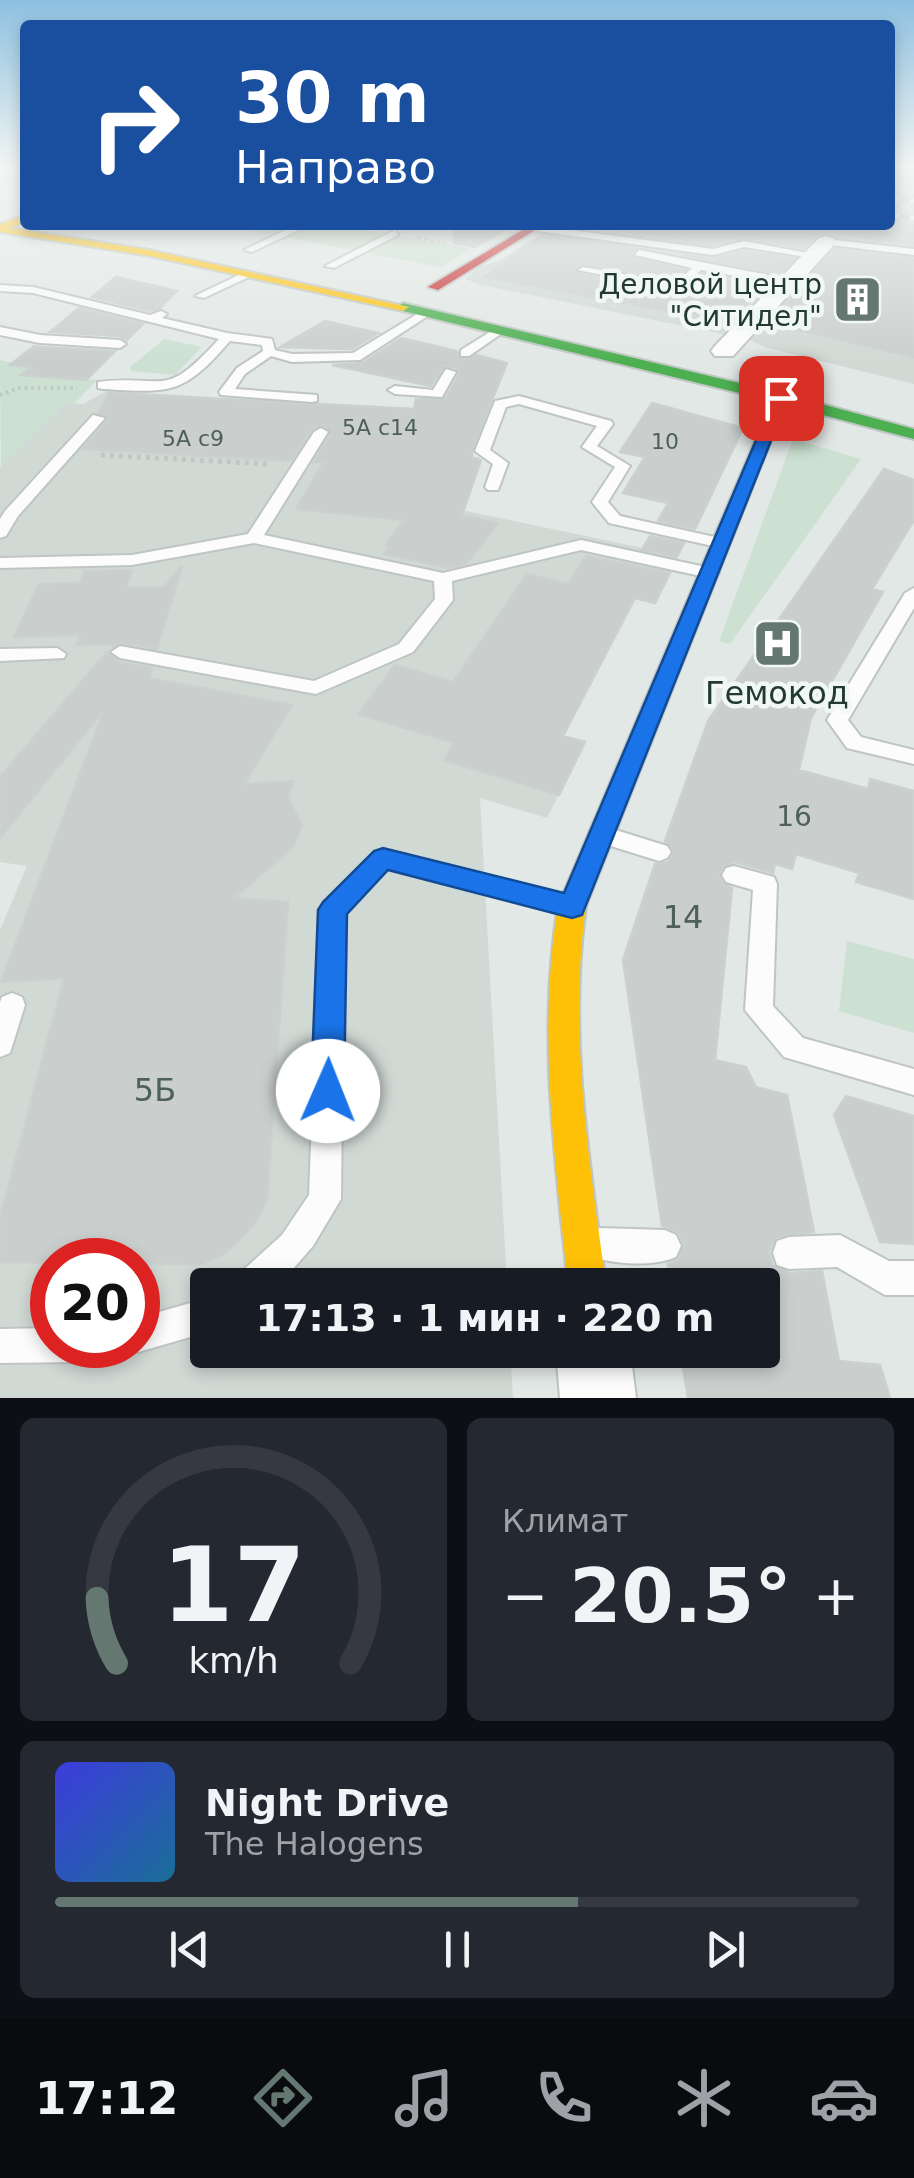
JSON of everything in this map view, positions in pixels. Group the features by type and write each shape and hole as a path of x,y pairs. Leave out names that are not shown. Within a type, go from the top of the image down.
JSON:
{"main road":[{"path":"55,233 502,328 914,434"},
{"path":"159,233 282,256"},
{"path":"473,296 425,285 522,233"},
{"path":"322,264 365,273"},
{"path":"585,1268 561,1026 560,969 572,906 781,398"}],"street":[{"path":"725,352 819,249"},
{"path":"595,1368 598,1398"}],"lane":[{"path":"249,250 286,233"},
{"path":"322,264 393,233"},
{"path":"572,233 714,252 744,244 914,252"},
{"path":"616,242 614,248 788,282"},
{"path":"583,270 678,287 699,267"},
{"path":"200,296 247,274"},
{"path":"0,288 34,290 227,338 268,342 268,352"},
{"path":"152,318 168,311"},
{"path":"312,398 226,392 241,371 268,352 292,358 356,356 428,312"},
{"path":"465,353 502,328"},
{"path":"0,331 40,340 120,344"},
{"path":"103,384 168,388 189,380 227,338"},
{"path":"395,390 438,394 450,372"},
{"path":"493,487 501,463 482,451 500,404 518,400 606,424 589,448 623,466 600,502 614,520 722,543"},
{"path":"0,533 10,514 98,418"},
{"path":"254,538 321,432"},
{"path":"0,563 132,560 254,538 443,578 580,546 710,573"},
{"path":"120,652 316,688 406,648 444,600 443,578"},
{"path":"914,592 837,720 854,743 914,757"},
{"path":"0,656 56,654"},
{"path":"601,835 659,852"},
{"path":"273,1268 303,1236 325,1199 332,910 383,858 572,906"},
{"path":"734,875 765,884 759,1010 794,1048 914,1082"},
{"path":"0,1044 12,1005"},
{"path":"583,1244 665,1246"},
{"path":"789,1252 840,1251 885,1278 914,1278"},
{"path":"160,1328 190,1320"},
{"path":"0,1346 30,1346"}],"path":[{"path":"0,395 19,388 67,390 103,384"},
{"path":"67,453 300,466"}],"shaded area":[{"path":"543,233 914,233 914,384 764,347 750,340 749,336 832,246 723,334 465,279 480,266 498,261"},
{"path":"107,391 212,397 205,406 327,415 433,504 643,548 650,536 684,544 655,603 635,599 563,735 585,742 547,818 480,798 506,1268 190,1268 190,1368 511,1368 513,1398 0,1398 0,930 27,866 0,862 0,467 65,403 83,404"}],"green space":[{"path":"263,233 382,233 471,249 440,267"},
{"path":"164,339 202,347 175,375 129,368"},
{"path":"0,360 31,367 23,375 97,380 74,404 65,403 1,467"},
{"path":"793,439 861,459 730,644 719,641"},
{"path":"847,941 914,959 914,1033 839,1011"}],"building":[{"path":"455,233 499,233 475,247 454,243"},
{"path":"624,233 822,233 804,248 745,237 713,245"},
{"path":"835,233 914,233 914,245"},
{"path":"542,235 636,248 631,255 634,259 684,270 675,279 584,263 574,269 577,274 677,294 702,274 768,285 732,323 485,277"},
{"name":"Деловой центр \"Ситидел\"","path":"835,249 914,259 914,357 768,323"},
{"path":"744,251 794,259 780,274 682,255 712,259"},
{"path":"116,277 177,291 160,308 150,311 92,297"},
{"path":"79,308 143,324 127,340 120,336 50,332"},
{"path":"325,321 378,333 352,349 280,347"},
{"path":"401,338 457,351 461,360 477,355 507,363 472,450 472,457 481,460 462,515 498,523 467,563 449,568 384,554 390,547 385,546 404,520 296,509 324,462 314,462 331,434 323,425 311,430 291,461 82,449 108,420 108,416 99,413 109,393 414,409 416,399 445,399 459,374 457,368 445,366 431,386 332,365 362,363"},
{"path":"34,346 115,351 86,380 21,375 31,367 10,365"},
{"path":"652,403 743,428 695,529 658,521 668,503 623,493 645,457 620,452"},
{"path":"884,469 914,480 914,520 872,589 883,592 811,718 799,770 868,789 870,779 914,791 914,899 856,882 859,873 796,854 792,869 775,864 773,873 735,862 723,866 719,877 732,888 715,1060 746,1067 756,1087 787,1095 814,1232 776,1237 769,1252 773,1266 778,1268 669,1268 668,1264 679,1259 684,1244 678,1232 662,1226 623,960 655,864 668,862 674,854 665,841 708,721"},
{"path":"650,536 684,543 677,557 642,550"},
{"path":"586,556 670,573 655,603 635,598 563,736 585,742 559,795 444,760 455,743 358,714 395,665 453,682 527,574 568,584"},
{"path":"182,566 157,649 121,642 112,647 114,644 77,645 81,635 14,637 39,584 80,583 85,571 132,570 126,588 164,587"},
{"path":"107,652 119,662 152,668 149,678 292,705 244,784 293,781 288,798 302,825 293,847 234,898 288,902 267,1199 257,1220 221,1256 199,1264 160,1264 160,1238 30,1238 30,1262 0,1262 0,1218 64,978 1,982 104,710 0,838 0,777"},
{"path":"846,1096 914,1116 914,1244 880,1242 834,1115"},
{"path":"780,1269 789,1273 822,1271 839,1361 880,1365 890,1398 688,1398 683,1368 780,1368"}],"traffic: fast":[{"path":"403,307 914,434"},
{"path":"728,526 781,397"}],"traffic: slow":[{"path":"27,233 150,253 403,307"},
{"path":"585,1268 562,1047 565,953 572,906 728,526"}],"traffic: jam":[{"path":"434,287 524,233"}],"place":[{"name":"Деловой центр \"Ситидел\"","path":"857,300"},
{"name":"Гемокод","path":"777,643"}],"route":[{"path":"328,1091 332,910 383,858 572,906 781,398"}]}
